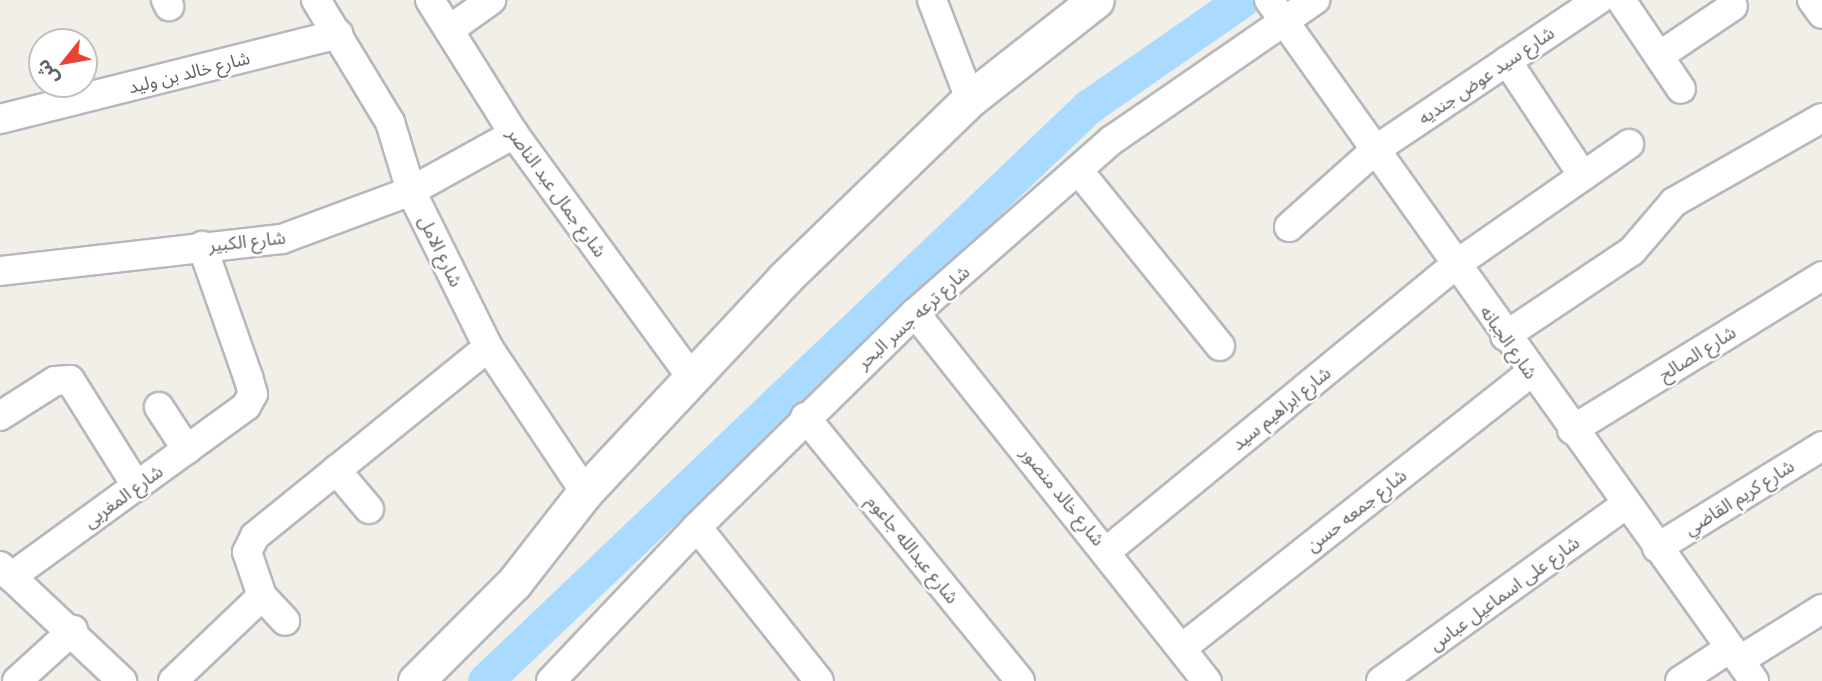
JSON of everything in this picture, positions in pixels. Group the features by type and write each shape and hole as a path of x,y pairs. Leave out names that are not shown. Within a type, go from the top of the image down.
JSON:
{"street":[{"name":"شارع الامل","path":"316,0 390,122 411,191 488,347 585,492"},
{"name":"شارع جمال عبد الناصر","path":"430,0 514,134 692,378"},
{"path":"449,30 491,0"},
{"path":"932,0 970,99"},
{"path":"416,681 514,583 585,492 692,378 970,99 1096,0"},
{"name":"شارع ترعه جسر البحر","path":"551,681 805,417 915,313 1078,170 1274,7 1315,0"},
{"name":"شارع سيد عوض جنديه","path":"1289,227 1375,150 1598,0"},
{"path":"1621,0 1681,89"},
{"path":"1812,0 1822,14"},
{"path":"1659,56 1733,6"},
{"name":"شارع الجبانه","path":"1274,7 1505,336 1741,663"},
{"name":"شارع خالد بن وليد","path":"0,119 338,34"},
{"path":"1507,61 1583,176"},
{"path":"1505,336 1632,251 1674,202 1822,118"},
{"name":"شارع الكبير","path":"0,271 294,236 411,191 514,134"},
{"name":"شارع ابراهيم سيد","path":"1107,551 1455,265 1629,144"},
{"path":"1078,170 1220,346"},
{"name":"شارع المغربى","path":"6,571 137,487 235,416 253,394 202,246"},
{"name":"شارع الصالح","path":"1572,430 1822,276"},
{"name":"شارع خالد منصور","path":"915,313 1107,551 1207,681"},
{"path":"285,621 262,596 247,552 250,544 336,470 488,347"},
{"name":"شارع جمعه حسن","path":"1182,648 1531,372"},
{"path":"2,410 55,381 70,380 137,487"},
{"path":"159,407 187,450"},
{"name":"شارع عبدالله جاعوم","path":"805,417 1020,681"},
{"name":"شارع كريم القاضي","path":"1657,548 1822,446"},
{"path":"336,470 369,509"},
{"name":"شارع على اسماعيل عباس","path":"1381,681 1626,505"},
{"path":"697,527 819,681"},
{"path":"6,571 73,630 122,681"},
{"path":"173,681 262,596"},
{"path":"1680,681 1741,663 1822,610"},
{"path":"0,678 15,681 73,630"}],"waterway":[{"path":"485,681 1088,107 1242,0"}]}
